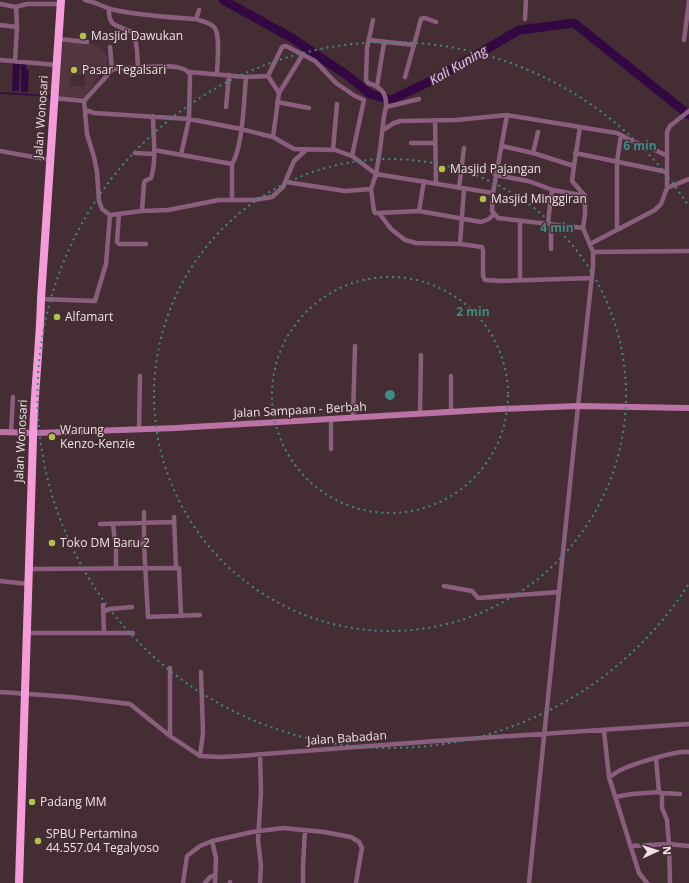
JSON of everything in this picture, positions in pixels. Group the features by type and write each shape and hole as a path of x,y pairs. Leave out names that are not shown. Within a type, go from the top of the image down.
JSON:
{"highway":[{"name":"Jalan Wonosari","path":"19,883 33,432 61,2"}],"main road":[{"name":"Jalan Sampaan - Berbah","path":"0,432 139,429 578,406 689,408"}],"street":[{"path":"85,0 109,9 141,15 196,19 210,24 216,31 218,48 217,73"},
{"path":"525,18 526,0"},
{"path":"684,40 689,1"},
{"path":"0,4 16,7 27,4 61,2"},
{"path":"15,61 17,27 16,7"},
{"path":"109,9 109,18 112,24 134,33 138,68"},
{"path":"196,19 199,10"},
{"path":"405,77 421,19 425,18 436,22"},
{"path":"373,20 367,48 366,80 368,83 377,86 386,96 383,130 376,174 371,189 372,208 375,213 419,211 481,222 489,220 494,214"},
{"path":"0,25 17,27"},
{"path":"59,39 87,42"},
{"path":"369,40 384,43 414,45"},
{"path":"377,86 384,43"},
{"path":"268,76 282,47 286,46 315,61 336,83 364,100 352,156"},
{"path":"110,47 112,70"},
{"path":"273,137 279,93 303,54"},
{"path":"0,60 57,65"},
{"path":"268,76 246,77 217,73 189,72 175,67 161,66 112,70 84,102 87,134 97,172 99,204 102,209 110,215 142,210 168,210 219,200 254,200 272,197 283,187 294,161 306,150"},
{"path":"181,155 189,120 189,72"},
{"path":"226,107 229,75"},
{"path":"268,76 279,93"},
{"path":"232,200 232,164 238,148 246,77"},
{"path":"55,97 84,102"},
{"path":"386,106 419,99"},
{"path":"277,102 309,108"},
{"path":"333,150 337,104"},
{"path":"85,110 94,113 153,116 189,120 241,129 273,137 288,146 306,150 333,150 352,156 376,174 493,193"},
{"path":"590,244 659,207 663,201 666,188 667,132 670,126 689,111"},
{"path":"383,130 397,121 508,115 618,133 667,156"},
{"path":"508,115 496,175 492,211 498,218 583,228"},
{"path":"142,210 144,183 151,178 154,152 153,116"},
{"path":"435,120 436,183"},
{"path":"529,883 594,252 583,228 585,196 572,181 580,127"},
{"path":"533,153 538,132"},
{"path":"617,230 617,162 622,135"},
{"path":"411,143 435,143"},
{"path":"502,146 533,153 574,166"},
{"path":"460,244 463,219 462,188 464,148"},
{"path":"0,151 50,160"},
{"path":"135,153 154,152 181,155 232,164"},
{"path":"575,153 667,172"},
{"path":"496,175 528,181 553,190 585,196"},
{"path":"666,188 689,179"},
{"path":"419,211 424,181"},
{"path":"286,182 345,191 371,189"},
{"path":"551,249 550,201 553,190"},
{"path":"379,212 391,229 405,240 416,243 460,244 482,247 483,276 485,280 502,281 592,278"},
{"path":"119,214 117,242 119,244 146,244"},
{"path":"41,299 95,301 106,264 110,215"},
{"path":"520,221 520,280"},
{"path":"594,252 689,251"},
{"path":"353,417 355,346"},
{"path":"420,414 421,355"},
{"path":"139,429 140,376"},
{"path":"451,376 451,412"},
{"path":"11,432 12,397"},
{"path":"331,420 331,449"},
{"path":"144,512 144,544 148,617 200,615"},
{"path":"100,524 144,524 174,520 176,568 179,568 181,616"},
{"path":"113,524 116,546 116,568"},
{"path":"116,546 144,544"},
{"path":"29,569 176,568"},
{"path":"0,581 28,584"},
{"path":"444,586 472,591 478,598 559,592"},
{"path":"103,605 104,632"},
{"path":"104,611 132,607"},
{"path":"27,633 133,633"},
{"path":"170,668 170,736"},
{"path":"0,692 71,697 130,704 170,736 200,756 203,733 201,672"},
{"name":"Jalan Babadan","path":"200,756 220,757 689,724"},
{"path":"604,730 609,778 639,873 647,883"},
{"path":"609,778 617,772 656,758 673,753 689,752"},
{"path":"260,754 261,792 258,831 261,866 260,883"},
{"path":"656,758 662,808 667,820 670,883"},
{"path":"615,798 632,794 661,792 680,794"},
{"path":"183,883 187,856 200,846 212,841 258,831 283,828 351,837 359,842 362,848 356,883"},
{"path":"303,883 302,864 305,830"},
{"path":"212,841 216,858 214,876 215,883"},
{"path":"630,846 669,844 689,846"},
{"path":"205,883 210,877 214,876"}],"shaded area":[{"name":"Pasar Tegalsari","path":"63,41 85,42 99,47 107,56 108,71 101,72 84,98 59,96","holes":["71,75 85,75 85,87 70,86"]},
{"path":"13,63 20,64 19,91 12,91"},
{"path":"21,64 27,64 26,69 29,70 28,92 21,92"}],"waterway":[{"name":"Kali Kuning","path":"223,0 292,38 348,76 370,94 391,100 435,79 519,30 574,23 689,115"},
{"path":"0,93 51,96"}],"place":[{"name":"Masjid Dawukan","path":"83,36"},
{"name":"Pasar Tegalsari","path":"74,70"},
{"name":"Masjid Pajangan","path":"442,169"},
{"name":"Masjid Minggiran","path":"483,199"},
{"name":"Alfamart","path":"57,317"},
{"name":"Warung Kenzo-Kenzie","path":"52,437"},
{"name":"Toko DM Baru 2","path":"52,543"},
{"name":"Padang MM","path":"32,802"},
{"name":"SPBU Pertamina 44.557.04 Tegalyoso","path":"38,841"}]}
